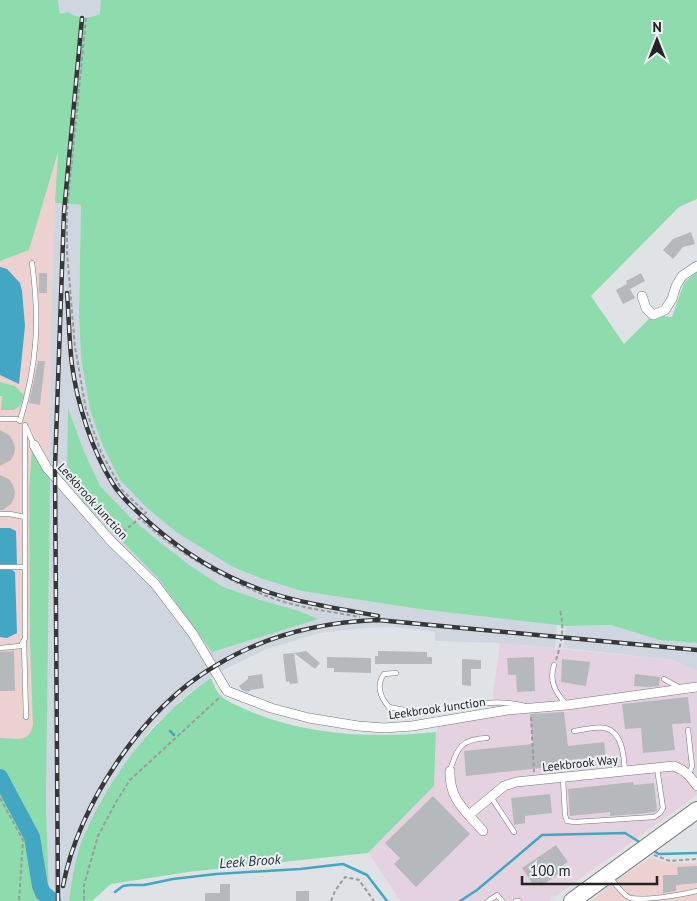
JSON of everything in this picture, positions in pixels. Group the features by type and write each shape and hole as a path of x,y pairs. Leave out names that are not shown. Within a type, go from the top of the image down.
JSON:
{"highway":[{"path":"572,901 697,810"}],"street":[{"path":"642,296 646,308 653,315 665,310 682,276 697,266"},
{"name":"Leekbrook Junction","path":"34,445 47,468 111,541 155,584 193,634 227,691 271,708 309,718 384,728 412,726 530,707 567,705 697,687"},
{"name":"Leekbrook Way","path":"469,815 504,786 516,782 674,766 690,770"},
{"path":"690,770 697,786"},
{"path":"450,771 451,791 456,800 483,831"}],"lane":[{"path":"20,421 36,354 37,303 32,263"},
{"path":"0,418 17,419 20,421 25,425 34,445"},
{"path":"25,425 26,567 24,643 26,717"},
{"path":"0,514 25,517"},
{"path":"0,567 26,567"},
{"path":"0,648 16,648 24,643"},
{"path":"554,664 552,684 559,697 567,705"},
{"path":"396,673 384,674 379,682 381,695 389,707 416,711 510,703 530,707"},
{"path":"664,679 681,689"},
{"path":"574,731 605,728 613,732 623,747 625,772"},
{"path":"688,730 690,770"},
{"path":"450,771 452,762 463,744 474,738 487,738"},
{"path":"690,770 697,762"},
{"path":"563,778 565,815 567,820 575,822 654,817 663,808 657,768"},
{"path":"491,796 514,832"},
{"path":"608,875 631,900 666,900 697,890"},
{"path":"488,901 497,895 502,901"}],"path":[{"path":"86,18 67,210 67,253 75,347 86,410 101,452 122,490 146,513 111,541"},
{"path":"140,518 152,530 187,555 225,578 281,601 360,617"},
{"path":"554,664 561,645 562,617 560,611"},
{"path":"84,900 84,885 98,836 130,780 227,691"},
{"path":"530,707 534,780"},
{"path":"0,798 23,840 19,901"},
{"path":"647,847 659,858 670,861 697,859"},
{"path":"331,901 335,891 345,877 359,880 374,901"}],"shaded area":[{"path":"58,0 101,0 101,14 82,18 68,13 60,14"},
{"path":"0,37 58,149 51,320 46,803 0,744"},
{"path":"55,203 81,205 79,312 81,358 90,410 120,480 147,508 176,532 231,566 302,591 419,609 557,624 555,648 500,643 435,641 435,632 394,627 320,633 267,649 221,671 189,693 152,728 117,774 83,839 69,901 62,901 50,894 46,803 51,320"},
{"path":"685,624 697,626 697,671 673,660 563,648 566,626"},
{"path":"500,643 673,660 697,671 697,795 549,901 400,901 368,853 434,786 437,717 491,709"},
{"path":"651,858 668,863 697,863 697,901 591,901 617,880"}],"green space":[{"path":"0,0 58,0 60,14 68,12 84,18 100,14 101,0 697,0 697,199 679,207 591,296 624,344 653,315 672,317 684,283 697,271 697,643 660,640 611,625 566,626 419,609 302,591 263,579 231,566 176,532 147,508 120,480 103,446 90,410 81,358 79,312 81,205 55,203 58,152 29,250 0,261"},
{"path":"0,382 15,386 24,395 21,405 14,410 1,410"},
{"path":"68,408 83,449 100,486 131,518 192,567 223,587 299,611 318,619 212,652 158,578 83,501 67,477"},
{"path":"32,448 50,476 46,803 49,901 0,901 0,738 21,739 28,735 33,725 30,642 29,490"},
{"path":"211,678 219,693 230,702 247,710 292,725 316,730 364,735 436,732 434,786 368,853 188,872 111,884 92,901 69,901 80,845 94,814 121,770 152,729 170,711"}],"water":[{"path":"0,267 7,269 20,283 22,291 25,326 19,384 0,375"},
{"path":"0,528 10,528 16,531 17,565 0,565"},
{"path":"0,568 9,568 15,572 17,633 7,638 0,637"},
{"path":"40,863 46,885 52,894 62,901 45,901 37,895 33,885 31,864"}],"building":[{"path":"691,232 695,244 683,247 673,259 663,250 673,239"},
{"path":"39,273 47,273 47,293 39,293"},
{"path":"641,273 645,281 630,289 635,298 623,304 616,290 627,284 626,281"},
{"path":"38,361 45,361 40,405 29,403"},
{"path":"0,430 9,435 15,448 11,460 0,466"},
{"path":"0,475 9,479 15,492 11,504 3,510 0,510"},
{"path":"14,651 15,691 0,691 0,652"},
{"path":"306,651 320,663 315,669 294,653"},
{"path":"378,651 427,652 427,657 432,657 432,664 375,664 375,656 378,656"},
{"path":"294,653 298,683 290,684 289,681 286,682 283,654"},
{"path":"327,657 371,658 371,673 334,672 334,668 327,668"},
{"path":"534,657 535,691 517,692 516,675 508,675 507,658"},
{"path":"462,659 481,660 481,669 471,669 471,686 462,685"},
{"path":"562,659 590,662 586,686 561,682"},
{"path":"262,674 264,688 248,692 242,690 239,686 248,679 248,676"},
{"path":"635,674 660,677 659,686 634,686"},
{"path":"688,697 691,723 672,724 675,750 643,753 641,728 625,729 622,704"},
{"path":"564,712 568,746 604,742 606,756 569,760 569,765 466,776 464,751 533,744 530,714"},
{"path":"633,782 634,785 654,783 657,810 654,812 610,816 610,812 570,816 568,789"},
{"path":"550,794 552,813 525,816 525,823 514,825 511,798"},
{"path":"433,796 470,834 416,887 394,864 400,858 385,843"},
{"path":"556,845 568,862 563,865 566,869 541,886 539,883 534,886 522,868"},
{"path":"697,866 697,883 676,885 676,891 663,893 663,875 678,875 677,867"},
{"path":"220,884 230,884 230,901 205,901 205,893 220,893"},
{"path":"296,891 309,891 309,901 296,901"}],"waterway":[{"path":"170,731 174,735"},
{"path":"0,777 32,837 40,886 43,893 53,901"},
{"name":"Leek Brook","path":"460,901 477,890 542,835 625,833 641,843"},
{"name":"Leek Brook","path":"652,850 659,854 697,853"},
{"name":"Leek Brook","path":"115,892 123,886 144,885 173,879 343,864 367,875 387,901"}],"railway":[{"path":"58,901 55,467 64,212 82,18"},
{"path":"67,293 74,380 86,426 105,471 126,500 152,525 176,544 230,577 288,598 378,616"},
{"path":"63,886 71,855 83,823 118,761 139,733 188,684 215,666 253,646 294,632 335,624 378,620 697,650"}]}
